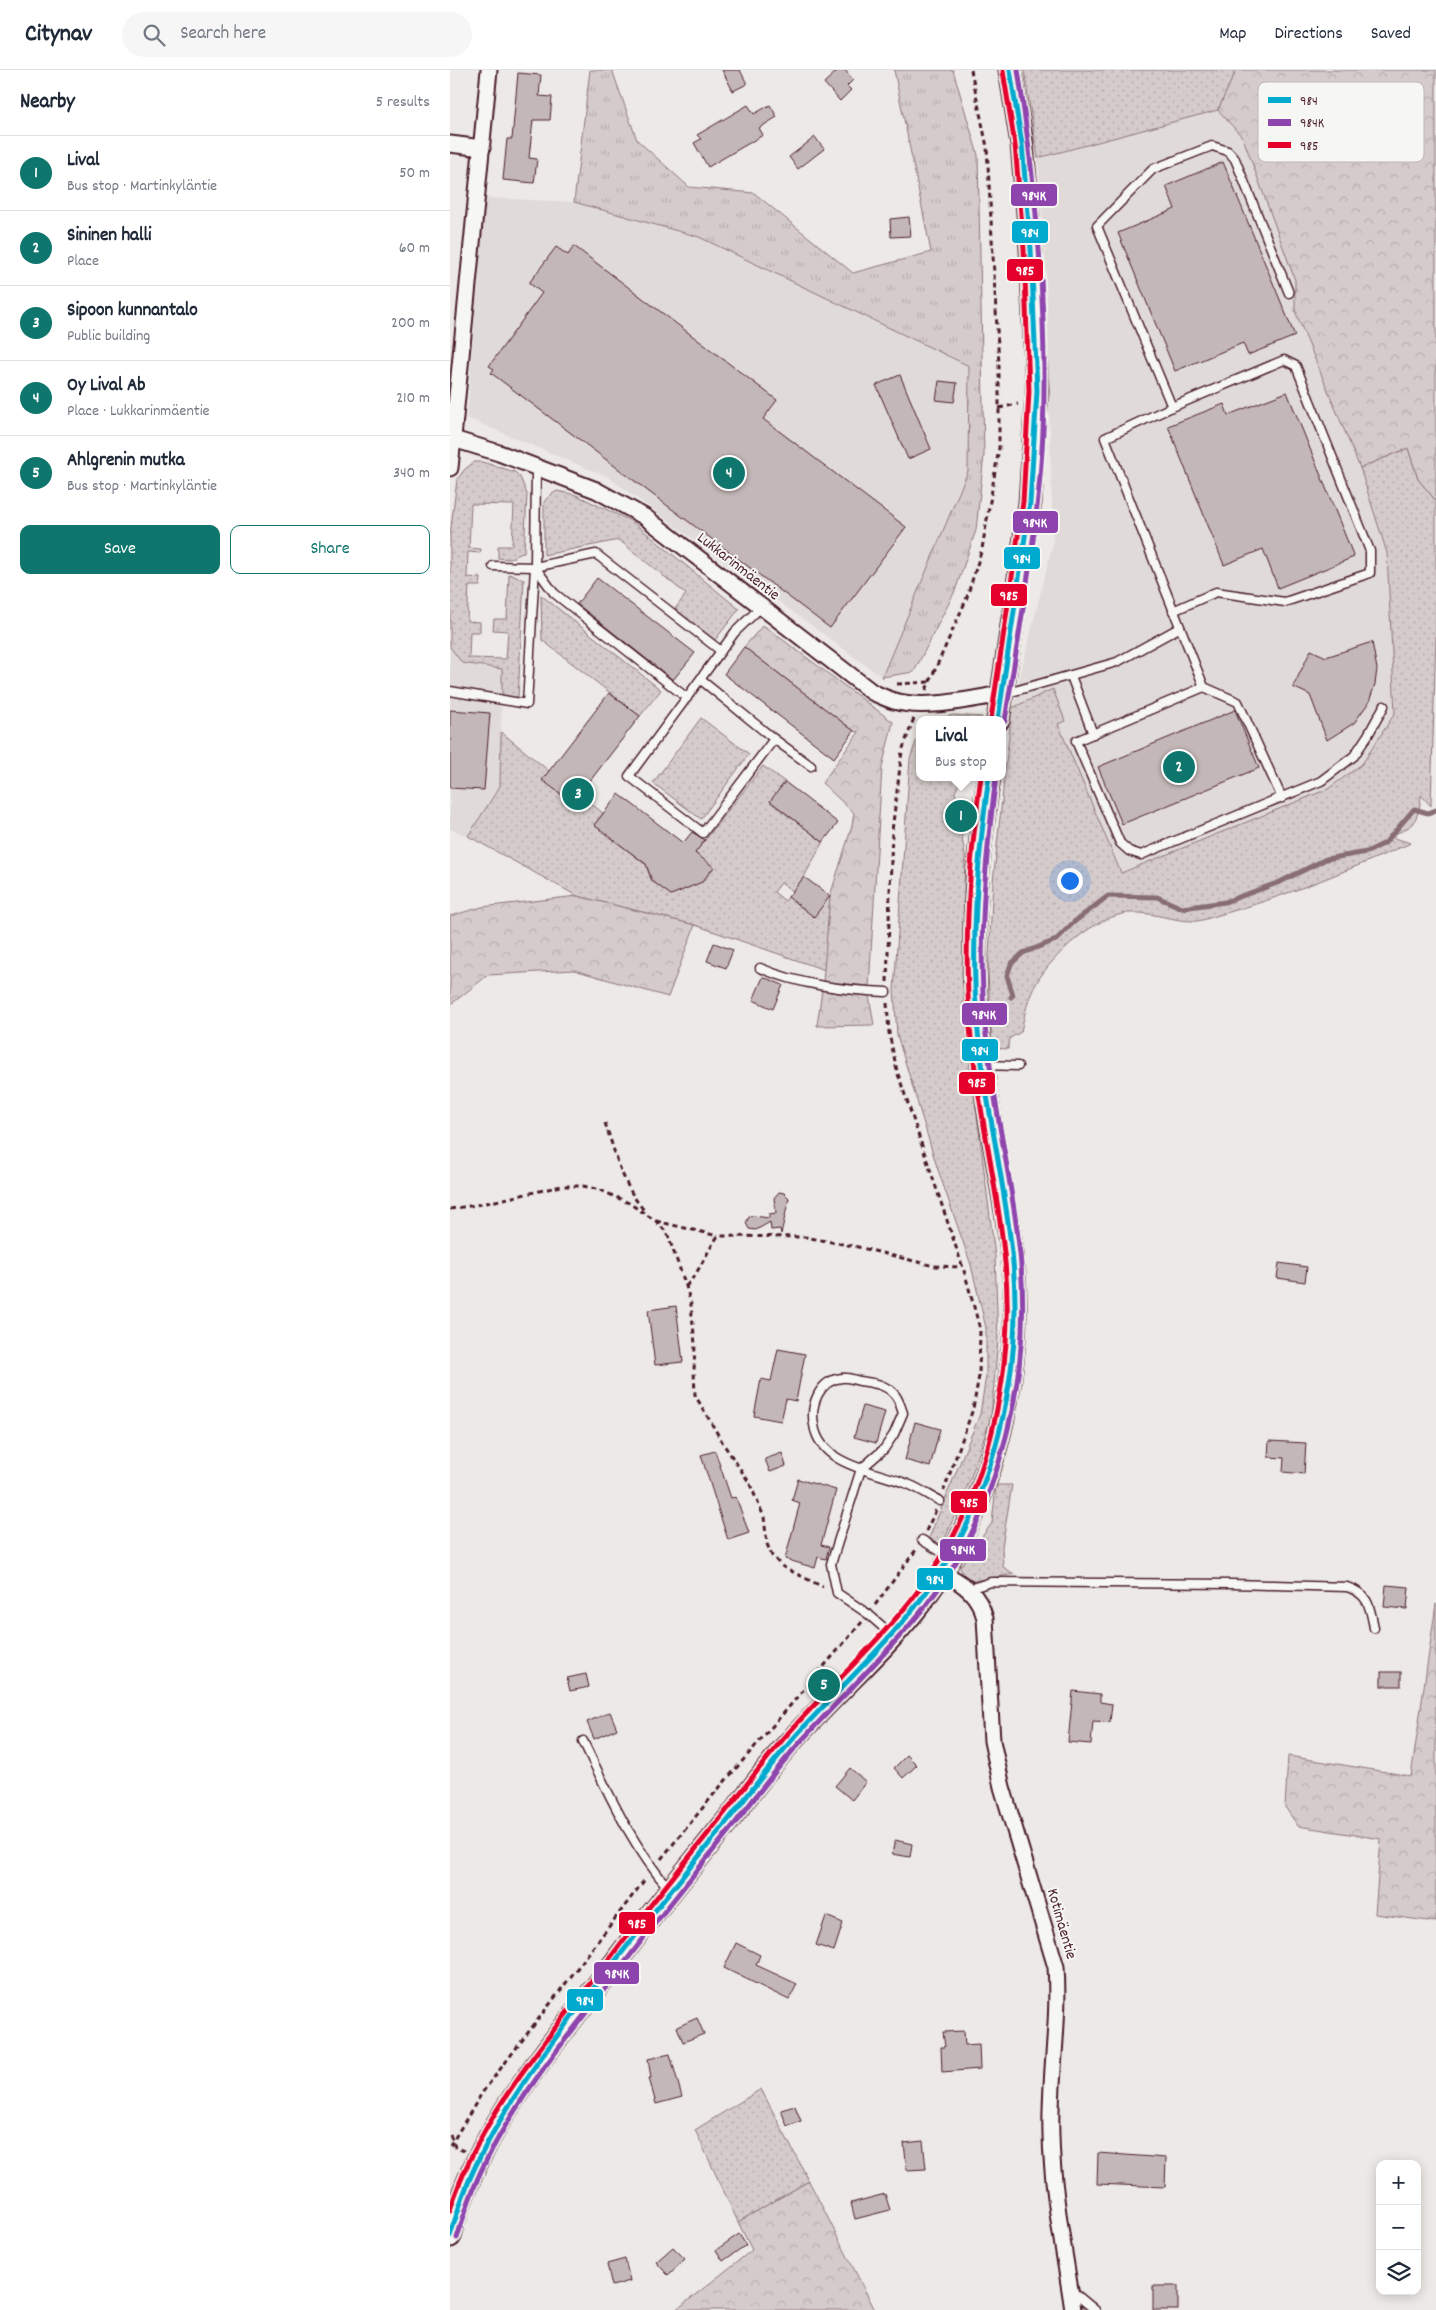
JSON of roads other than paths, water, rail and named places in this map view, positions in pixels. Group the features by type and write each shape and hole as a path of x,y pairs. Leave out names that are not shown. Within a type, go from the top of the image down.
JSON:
{"street":[{"path":"450,468 489,70"},
{"path":"999,716 1030,504 1036,391 1031,249 1022,144 1010,70"},
{"path":"450,144 482,148"},
{"name":"Lukkarinmäentie","path":"452,439 499,453 536,469 596,490 645,517 760,608 872,692 895,701 954,702 1002,694"},
{"path":"450,2236 478,2158 503,2113 527,2078 670,1890 783,1750 893,1636 925,1598 946,1564 974,1511 998,1438 1007,1392 1013,1342 1012,1256 982,1065 974,972 974,914 989,781"},
{"name":"Kotimäentie","path":"946,1564 981,1603 984,1618 992,1741 1000,1778 1056,1967 1058,1997 1051,2084 1051,2137 1073,2310"}],"lane":[{"path":"1172,407 1097,226 1153,169 1212,146 1228,151 1235,159 1289,293"},
{"path":"1173,611 1216,592 1285,602 1370,573 1370,551 1296,366 1284,360 1172,407 1105,438 1179,628 1204,687 1238,702 1282,798"},
{"path":"450,692 527,704 535,567 536,469"},
{"path":"493,566 535,567 596,554 721,651"},
{"path":"535,567 554,593 687,698"},
{"path":"760,608 735,632 629,776 704,833 774,739"},
{"path":"1002,694 1117,662 1179,628"},
{"path":"1071,676 1094,734"},
{"path":"701,680 774,739 811,766"},
{"path":"1204,687 1076,741 1120,843 1129,851 1141,855 1321,781 1354,756 1384,706"},
{"path":"760,968 787,979 842,990 886,992"},
{"path":"982,1065 1018,1066"},
{"path":"893,1636 868,1614 837,1593 831,1564 861,1469 884,1449 894,1434 903,1413 895,1396 887,1388 876,1383 842,1378 830,1382 818,1392 813,1405 814,1425 819,1440 828,1450 861,1469 910,1484 940,1501"},
{"path":"922,1540 946,1564"},
{"path":"969,1589 991,1582 1347,1587 1358,1591 1364,1597 1371,1609 1374,1628"},
{"path":"583,1741 628,1834 652,1870 670,1890"},
{"path":"1070,2290 1095,2310"}],"waterway":[{"path":"1011,997 1013,995 1007,976 1011,964 1023,953 1056,940 1074,922 1108,896 1157,897 1182,908 1225,902 1280,882 1326,859 1367,852 1385,843 1414,809 1428,813 1436,810"}],"place":[{"name":"Oy Lival Ab","path":"729,473"},
{"name":"Sininen halli","path":"1179,767"},
{"name":"Sipoon kunnantalo","path":"578,794"},
{"name":"Lival","path":"961,816"},
{"name":"Ahlgrenin mutka","path":"824,1685"}]}
